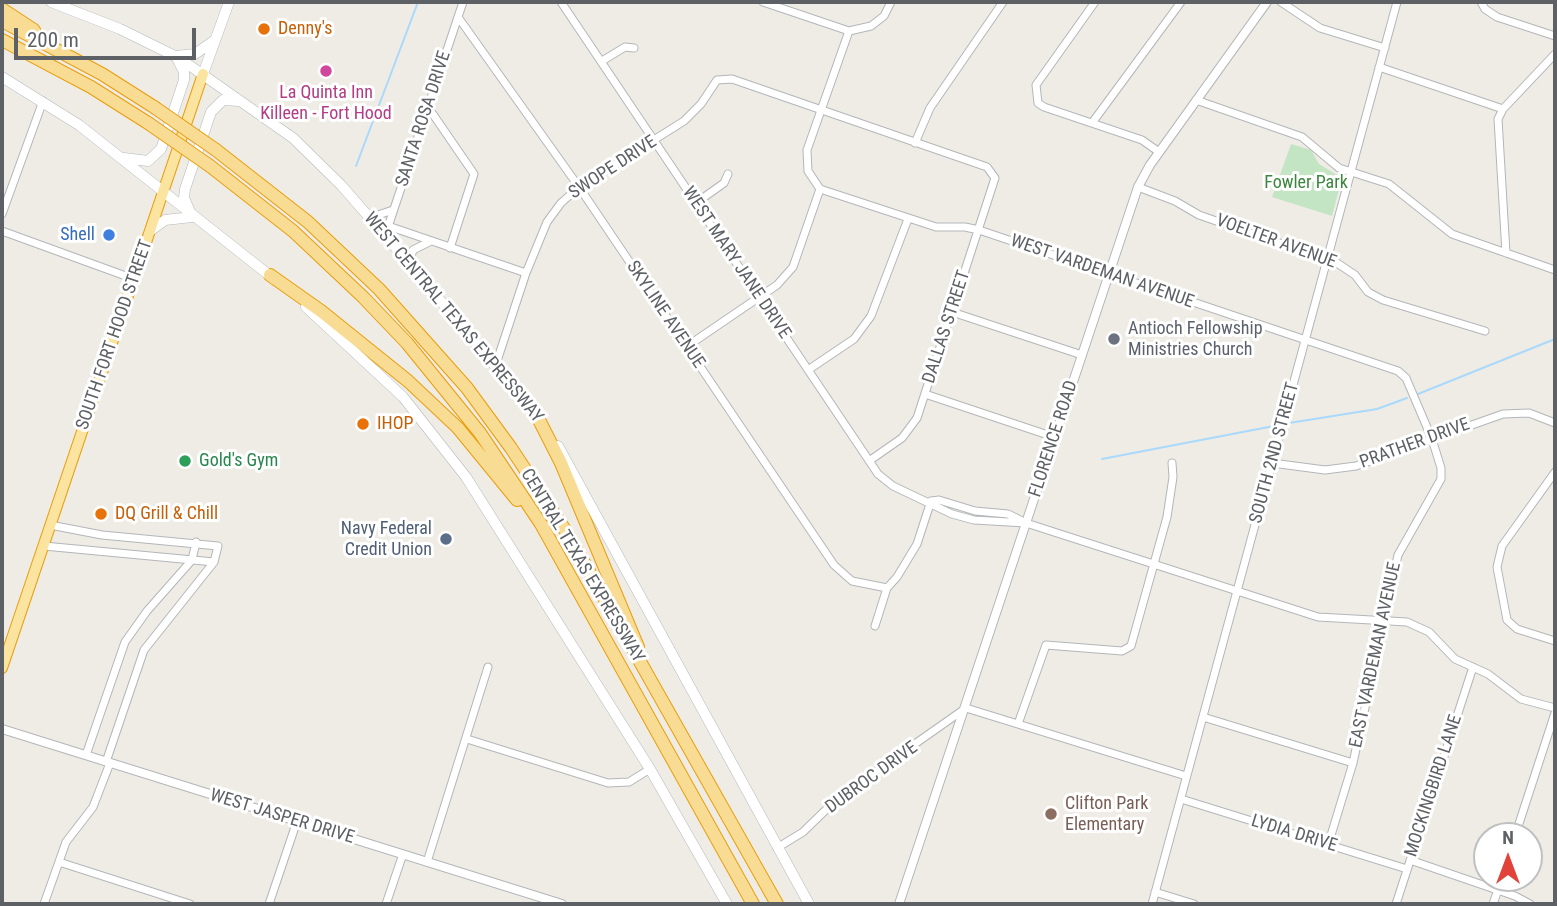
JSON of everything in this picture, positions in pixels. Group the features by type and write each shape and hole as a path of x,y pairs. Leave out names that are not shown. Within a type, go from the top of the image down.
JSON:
{"highway":[{"path":"2,9 102,74"},
{"name":"CENTRAL TEXAS EXPRESSWAY","path":"2,21 102,74 154,107 216,150 308,222 371,281 467,388 544,497 776,904"},
{"name":"CENTRAL TEXAS EXPRESSWAY","path":"2,40 91,87 210,166 293,231 398,334 460,406 541,524 753,904"},
{"name":"SOUTH FORT HOOD STREET","path":"2,668 203,74"},
{"path":"270,275 365,345 427,399 458,428 524,508 541,524"},
{"path":"536,414 561,463 632,632 648,677"}],"main road":[{"name":"WEST CENTRAL TEXAS EXPRESSWAY","path":"51,2 120,29 175,56 249,104 293,138 369,218 387,231 409,263 536,414 579,480 809,904"},
{"name":"SOUTH FORT HOOD STREET","path":"203,74 229,2"},
{"path":"120,158 148,161 160,149 184,80 182,66 175,56 195,54 215,40"},
{"path":"2,77 43,101 270,275 362,356 444,445 505,534 650,769 727,904"},
{"path":"193,217 187,207 185,189 211,111 223,100 231,98 249,104"},
{"path":"150,231 165,220 193,217"}],"street":[{"name":"SANTA ROSA DRIVE","path":"387,231 463,2"},
{"name":"WEST MARY JANE DRIVE","path":"561,2 869,461 893,486 930,501 939,500 974,516 1009,514 1026,523 1329,619 1383,619 1417,626 1429,632 1455,659 1488,674 1521,699 1555,710"},
{"path":"763,2 849,31 872,26 884,16 891,2"},
{"path":"821,110 915,143 930,108 1003,2"},
{"path":"1095,2 1035,91 1044,107 1142,140 1159,152"},
{"path":"1092,123 1181,2"},
{"name":"FLORENCE ROAD","path":"899,904 1138,187 1159,152 1267,2"},
{"path":"1281,2 1320,28 1384,48"},
{"name":"SOUTH 2ND STREET","path":"1152,904 1397,2"},
{"path":"1481,2 1497,18 1555,36"},
{"name":"SKYLINE AVENUE","path":"458,17 579,187 843,576 865,585 887,588"},
{"path":"686,347 760,298 777,285 793,267 820,189 806,162 807,150 849,31"},
{"path":"602,61 625,47 634,48"},
{"path":"1506,253 1498,119 1503,109 1555,54"},
{"path":"1379,67 1503,109"},
{"name":"SWOPE DRIVE","path":"496,364 526,273 547,222 561,203 579,187 684,121 701,104 717,80 732,79 821,110"},
{"path":"1196,100 1302,137 1331,163 1389,184 1452,234 1555,270"},
{"path":"2,214 43,101"},
{"path":"428,107 474,174 450,248"},
{"name":"DALLAS STREET","path":"869,461 912,426 995,183 993,173 987,167 915,143"},
{"path":"696,203 724,183 728,174"},
{"name":"VOELTER AVENUE","path":"1138,187 1175,201 1199,215 1347,268 1368,292 1383,300 1485,331"},
{"name":"WEST VARDEMAN AVENUE","path":"820,189 936,227 965,226 979,230 1305,340"},
{"path":"369,218 381,217 394,210"},
{"path":"808,370 854,339 872,316 908,219"},
{"path":"2,231 134,279"},
{"path":"387,231 431,241 526,273"},
{"path":"409,263 413,250 431,241"},
{"path":"952,312 1082,355"},
{"name":"EAST VARDEMAN AVENUE","path":"1305,340 1402,374 1432,439 1441,468 1441,479 1398,555 1353,763 1328,845"},
{"path":"925,394 1054,437"},
{"name":"PRATHER DRIVE","path":"1272,463 1297,468 1338,469 1369,463 1503,414 1529,413 1555,423"},
{"path":"1018,724 1046,645 1122,651 1131,646 1167,517 1173,477 1172,463"},
{"path":"1555,472 1502,546 1497,567 1507,620 1517,629 1555,641"},
{"path":"875,626 887,588 917,544 930,501"},
{"path":"44,904 66,842 93,807 144,650 214,562 218,546 102,536 50,525"},
{"path":"86,755 125,642 147,611 192,560 196,542"},
{"path":"44,545 214,562"},
{"path":"427,862 488,667"},
{"name":"MOCKINGBIRD LANE","path":"1396,904 1473,667"},
{"path":"966,708 1186,776"},
{"name":"DUBROC DRIVE","path":"777,848 803,832 838,798 966,708"},
{"path":"1519,822 1555,710"},
{"path":"1203,717 1353,763"},
{"name":"WEST JASPER DRIVE","path":"2,729 560,904"},
{"path":"467,738 608,783 629,782 650,769"},
{"name":"LYDIA DRIVE","path":"1181,799 1407,869"},
{"path":"269,904 297,821"},
{"path":"386,904 403,855"},
{"path":"1410,860 1473,881"},
{"path":"59,862 190,904"},
{"path":"1155,892 1194,904"},
{"path":"1503,892 1530,904"}],"green space":[{"name":"Fowler Park","path":"1291,144 1311,150 1319,164 1342,178 1332,216 1272,197"}],"waterway":[{"path":"356,166 418,2"},
{"path":"1418,394 1555,339"},
{"path":"1289,423 1377,409 1407,398"},
{"path":"1102,459 1274,426"}],"place":[{"name":"Denny's","path":"264,29"},
{"name":"La Quinta Inn Killeen - Fort Hood","path":"326,71"},
{"name":"Shell","path":"109,235"},
{"name":"Antioch Fellowship Ministries Church","path":"1114,339"},
{"name":"IHOP","path":"363,424"},
{"name":"Gold's Gym","path":"185,461"},
{"name":"DQ Grill & Chill","path":"101,514"},
{"name":"Navy Federal Credit Union","path":"446,539"},
{"name":"Clifton Park Elementary","path":"1051,814"}]}
